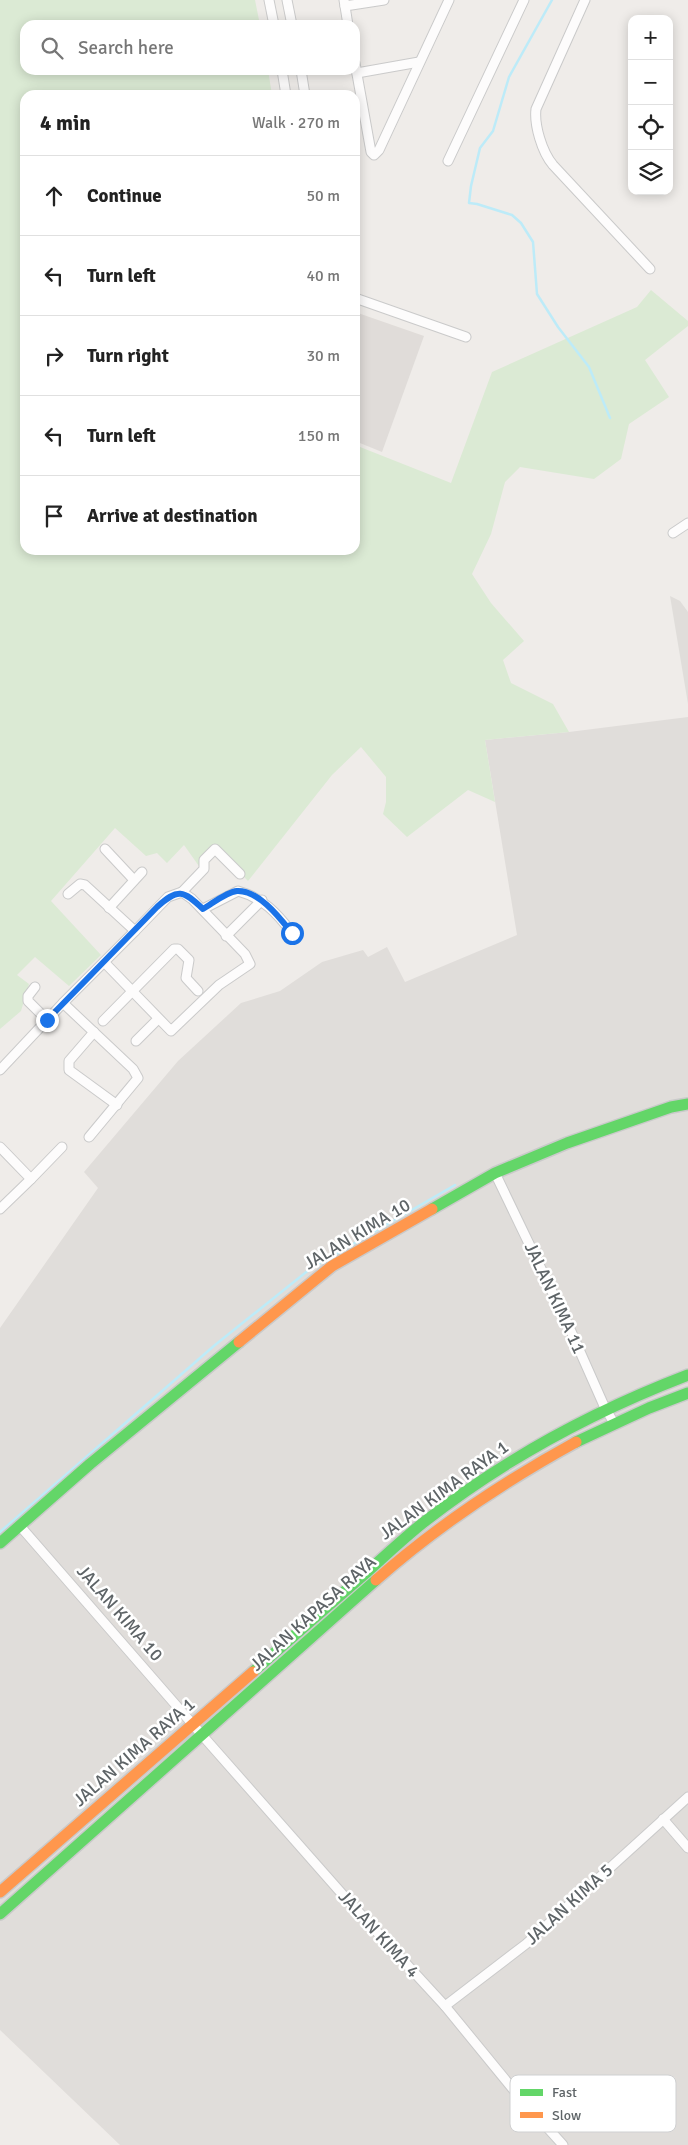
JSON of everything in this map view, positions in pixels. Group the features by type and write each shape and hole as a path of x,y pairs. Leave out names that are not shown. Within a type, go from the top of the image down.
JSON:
{"main road":[{"name":"JALAN KIMA 10","path":"0,1543 90,1464 332,1266 495,1173 567,1143 671,1107 688,1104"},
{"name":"JALAN KIMA RAYA 1","path":"0,1892 424,1522 493,1473 553,1436 605,1408 688,1375"},
{"name":"JALAN KAPASA RAYA","path":"0,1914 403,1556 525,1470 614,1423 688,1393"}],"street":[{"path":"270,0 273,20"},
{"path":"287,0 291,20"},
{"path":"347,20 345,3 384,0"},
{"path":"357,75 371,152 374,155 379,150 449,0"},
{"path":"448,161 524,0"},
{"path":"586,0 539,101 535,115 544,150 553,165 650,269"},
{"path":"360,72 419,62"},
{"path":"283,75 285,90"},
{"path":"302,75 304,90"},
{"path":"360,300 466,337"},
{"path":"672,533 688,523"},
{"path":"105,848 134,880"},
{"path":"0,1070 168,897 182,892 204,869 204,860 215,849 240,874"},
{"path":"108,908 142,872"},
{"path":"68,894 76,886 82,884 135,932"},
{"path":"203,909 238,891 262,900 280,917 292,933"},
{"path":"104,962 167,1029 173,1030 219,985 248,966 250,961 245,954 226,936 203,909 182,892"},
{"path":"226,936 262,900"},
{"path":"103,1021 176,948 188,960 186,978 198,991"},
{"path":"35,987 28,996 28,1001 47,1020"},
{"path":"64,1003 137,1073 137,1081 89,1137"},
{"path":"136,1041 158,1019"},
{"path":"94,1032 69,1061 69,1070 117,1105"},
{"path":"0,1147 31,1179"},
{"path":"0,1209 62,1147"},
{"name":"JALAN KIMA 11","path":"495,1173 570,1329 605,1408 614,1423"},
{"name":"JALAN KIMA 10","path":"20,1526 192,1724"},
{"name":"JALAN KIMA 4","path":"192,1724 343,1895 446,2006 510,2085"},
{"name":"JALAN KIMA 5","path":"446,2006 526,1944 688,1796"},
{"path":"663,1819 688,1848"},
{"name":"JALAN KIMA 4","path":"551,2132 563,2145"}],"shaded area":[{"path":"360,314 424,336 382,452 360,443"},
{"path":"670,596 680,601 688,612 688,704"},
{"path":"688,717 688,2145 120,2145 0,2030 0,1328 98,1188 84,1172 178,1061 241,1003 280,991 322,962 363,950 368,957 387,947 405,982 517,935 485,740 569,732"}],"green space":[{"path":"0,0 255,0 259,20 20,20 20,75 269,75 271,90 20,90 20,555 360,555 360,447 451,483 492,372 637,307 651,290 688,321 688,326 645,360 669,397 629,424 621,459 594,479 520,467 505,482 491,534 472,574 491,603 524,641 503,660 511,683 553,704 569,732 485,740 495,802 468,790 407,837 383,814 386,802 386,777 361,747 332,775 248,881 217,849 201,869 184,845 167,863 157,853 146,856 115,828 51,901 101,955 69,986 35,957 17,975 29,984 21,1011 0,1029"}],"waterway":[{"path":"552,0 509,77 493,131 480,148 469,203 512,215 521,223 533,242 537,294 558,327 589,367 610,418"},
{"path":"0,1532 215,1345 310,1269 455,1185"}],"traffic: fast":[{"path":"432,1209 495,1173 567,1143 671,1107 688,1104"},
{"path":"0,1543 90,1464 239,1342"},
{"path":"253,1672 417,1528 454,1499 550,1439 618,1404 688,1375"},
{"path":"576,1442 649,1408 688,1393"},
{"path":"0,1914 376,1580"}],"traffic: slow":[{"path":"239,1342 332,1266 432,1209"},
{"path":"376,1580 447,1523 497,1489 576,1442"},
{"path":"0,1892 253,1672"}],"route":[{"path":"47,1020 135,932 157,907 168,897 177,893 182,892 203,909 231,893 238,891 250,894 262,900 280,917 292,933"}]}
